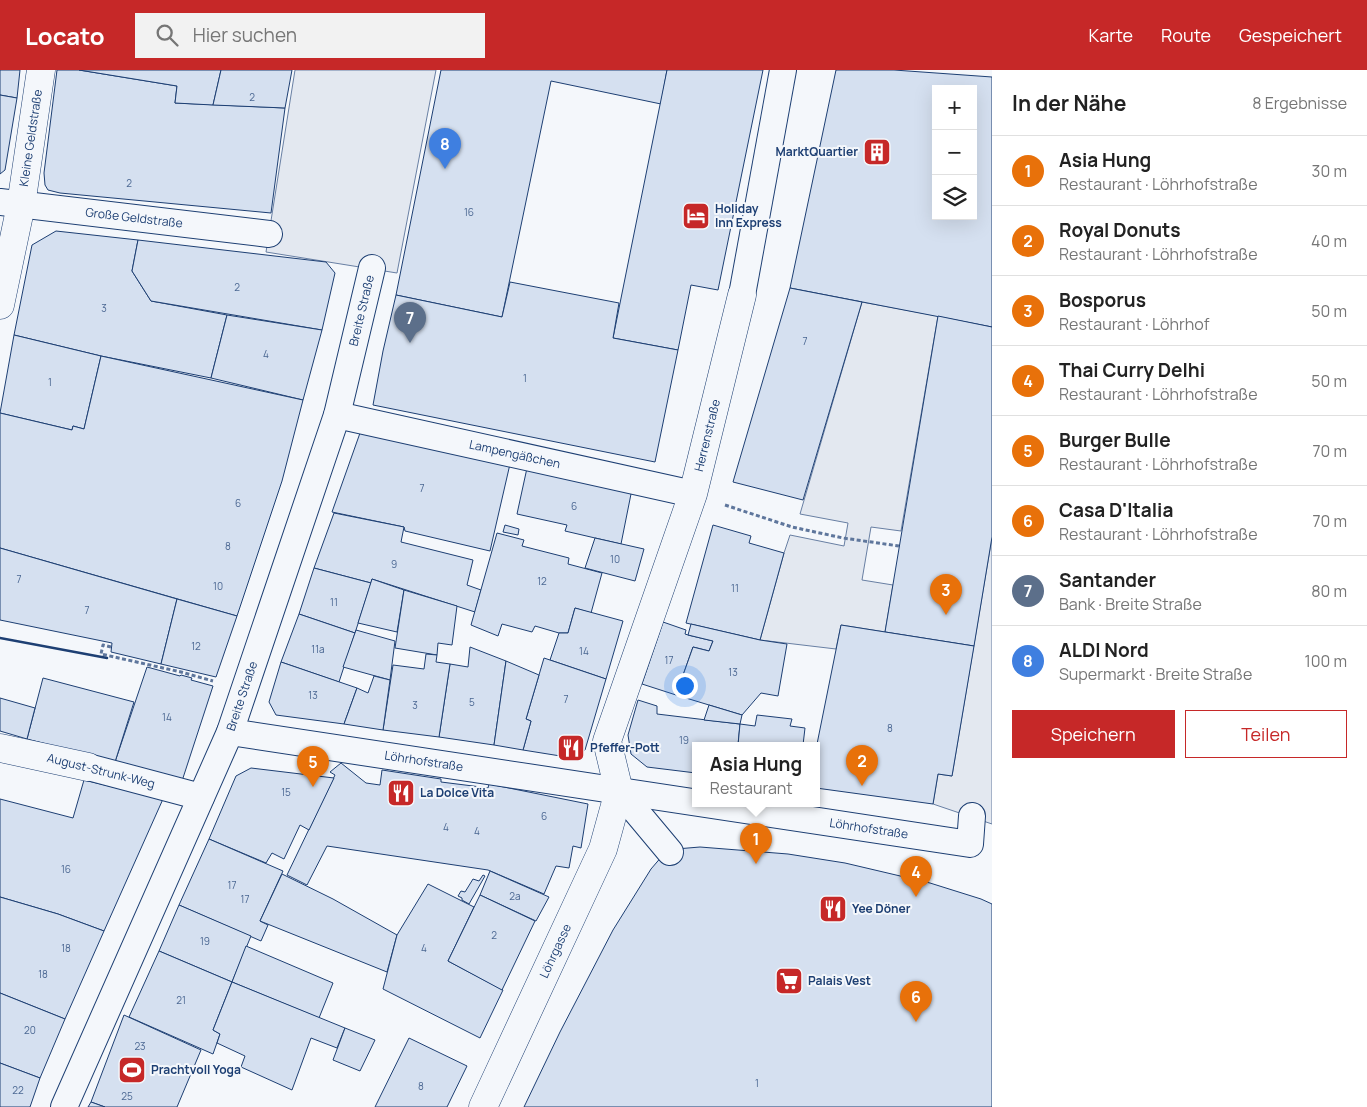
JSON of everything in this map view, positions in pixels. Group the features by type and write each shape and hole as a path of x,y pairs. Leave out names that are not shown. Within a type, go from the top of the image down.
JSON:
{"street":[{"name":"Kleine Geldstraße","path":"0,305 11,203 40,70"},
{"name":"Herrenstraße","path":"619,791 607,741 693,494 742,295 783,70"},
{"name":"Große Geldstraße","path":"11,203 269,234"},
{"name":"Breite Straße","path":"64,1107 230,732 337,415 372,268"},
{"name":"Lampengäßchen","path":"337,415 693,494"},
{"name":"Löhrhofstraße","path":"230,732 692,802"},
{"name":"August-Strunk-Weg","path":"0,748 88,766 200,797"},
{"path":"619,791 670,852"},
{"name":"Löhrgasse","path":"483,1107 603,849 619,791"},
{"name":"Löhrhofstraße","path":"725,807 970,844 972,816"}],"path":[{"path":"693,494 792,527 843,538 899,546"},
{"path":"111,647 103,645 101,654 181,672 244,691"}],"shaded area":[{"path":"295,70 436,70 397,273 266,252"},
{"path":"862,302 938,316 901,531 871,527 862,580 893,585 885,632 841,625 836,649 760,640 790,535 844,546 848,523 800,514"},
{"path":"992,537 992,824 933,804 938,774 952,776"}],"building":[{"path":"0,70 20,70 17,98 0,95"},
{"path":"57,70 79,70 177,86 175,103 285,108 271,213 60,193 48,190 45,185 44,173"},
{"path":"79,70 221,70 213,105 175,103 177,86"},
{"path":"221,70 292,70 285,108 213,105"},
{"path":"441,70 667,70 661,104 551,81 502,317 396,295"},
{"path":"667,70 763,70 718,290 691,285 678,350 613,338"},
{"name":"MarktQuartier","path":"836,70 894,70 992,77 992,327 790,288"},
{"path":"0,95 17,98 5,170 0,174"},
{"path":"56,231 138,240 132,271 151,301 227,315 211,378 101,356 14,335 32,245"},
{"path":"138,240 326,262 335,273 322,330 151,301 132,271"},
{"path":"510,282 619,303 613,338 678,350 655,462 373,405 396,295 502,317"},
{"path":"790,288 862,302 803,500 733,482"},
{"path":"227,315 322,330 303,400 211,378"},
{"path":"938,316 992,327 992,537 974,646 885,632"},
{"path":"14,335 101,356 84,429 73,426 72,430 0,413"},
{"path":"101,356 303,400 282,481 237,616 0,548 0,413 72,430 73,426 84,429"},
{"path":"360,433 510,464 490,551 405,531 404,527 332,512"},
{"path":"527,468 632,489 621,544 565,531 567,525 517,514"},
{"path":"334,513 404,527 401,542 473,560 467,585 481,590 475,612 372,579 371,583 314,568"},
{"path":"505,525 519,529 518,535 503,532"},
{"path":"713,525 751,536 749,543 784,553 760,640 686,623"},
{"path":"497,533 524,540 522,546 569,558 568,564 602,573 591,613 575,608 568,633 559,633 535,626 532,632 502,624 498,636 471,625"},
{"path":"595,538 644,549 635,581 585,568"},
{"path":"0,548 177,599 161,664 111,652 112,643 0,620"},
{"path":"314,568 371,583 355,633 299,614"},
{"path":"372,579 404,590 397,632 358,623"},
{"path":"404,590 457,606 452,645 438,643 437,655 395,648"},
{"path":"177,599 237,616 216,677 161,664"},
{"path":"575,608 623,621 606,679 550,660 559,633 568,633"},
{"path":"299,614 355,633 339,682 281,662"},
{"path":"663,622 686,630 685,634 713,641 709,651 693,647 676,695 642,684"},
{"path":"691,624 760,640 787,644 778,696 761,693 742,715 676,695 693,647 709,651 713,641 688,635"},
{"path":"841,625 974,646 952,776 938,774 933,804 820,789 820,742 817,742"},
{"path":"356,630 395,641 390,680 343,667"},
{"path":"470,647 506,661 494,745 439,737 450,664 468,667"},
{"path":"426,654 437,655 436,662 450,664 439,737 383,730 393,665 424,669"},
{"path":"544,658 606,679 585,750 573,758 523,750 531,721 526,719"},
{"path":"506,661 539,675 526,719 531,721 523,750 494,745"},
{"path":"281,662 357,688 344,724 276,715 269,702"},
{"path":"147,667 192,678 191,680 213,686 182,781 115,762"},
{"path":"374,676 390,680 383,730 344,724 357,688 368,693"},
{"path":"43,678 134,702 115,762 27,739"},
{"path":"0,698 35,708 27,739 0,731"},
{"path":"638,700 657,706 657,714 740,724 738,742 692,742 692,773 647,767 631,754 628,735"},
{"path":"709,705 742,715 740,724 704,720"},
{"path":"757,715 792,719 790,726 805,728 803,742 738,742 740,724 755,726"},
{"path":"341,763 366,783 380,785 382,770 441,779 441,782 488,788 489,784 588,804 581,848 573,846 569,868 556,866 544,894 488,870 327,846 307,885 287,875 335,775 330,772"},
{"path":"251,768 334,778 309,830 300,825 284,859 272,853 266,863 209,839 236,776"},
{"path":"84,780 163,799 104,931 58,914 0,897 0,799 73,818"},
{"path":"209,839 283,871 260,921 268,925 261,941 179,905"},
{"name":"Palais Vest","path":"700,847 788,854 845,863 930,883 992,904 992,1107 524,1107 560,1032 613,930 651,869 663,855 676,849"},
{"path":"490,871 549,897 536,921 480,895"},
{"path":"282,874 333,899 397,935 387,972 260,921"},
{"path":"483,875 485,876 469,904 458,896 461,891 465,892 473,879 479,881"},
{"path":"428,884 474,907 448,961 503,990 480,1038 383,989 397,935"},
{"path":"480,895 535,921 502,990 448,961"},
{"path":"0,897 58,914 104,931 65,1019 0,993"},
{"path":"179,905 251,936 232,982 159,951"},
{"path":"246,946 333,983 319,1018 232,982"},
{"path":"159,951 232,982 213,1030 220,1034 213,1054 129,1017"},
{"path":"232,982 345,1028 337,1048 311,1038 292,1090 241,1067 245,1056 217,1043 220,1034 213,1030"},
{"path":"0,993 65,1019 40,1078 0,1063"},
{"path":"124,1015 201,1050 177,1107 105,1107 91,1102"},
{"path":"345,1028 375,1040 360,1071 333,1060"},
{"path":"409,1038 467,1066 447,1107 375,1107"},
{"path":"0,1063 40,1078 30,1107 0,1107"},
{"path":"91,1102 105,1107 88,1107"}],"wall":[{"path":"0,638 107,658"}],"place":[{"name":"MarktQuartier","path":"877,152"},
{"name":"ALDI Nord","path":"445,169"},
{"name":"Holiday Inn Express","path":"696,216"},
{"name":"Santander","path":"410,343"},
{"name":"Bosporus","path":"946,615"},
{"name":"Pfeffer-Pott","path":"571,748"},
{"name":"Royal Donuts","path":"862,786"},
{"name":"Burger Bulle","path":"313,787"},
{"name":"La Dolce Vita","path":"401,793"},
{"name":"Asia Hung","path":"756,864"},
{"name":"Thai Curry Delhi","path":"916,897"},
{"name":"Yee Döner","path":"833,909"},
{"name":"Palais Vest","path":"789,981"},
{"name":"Casa D'Italia","path":"916,1022"},
{"name":"Prachtvoll Yoga","path":"132,1070"}]}
